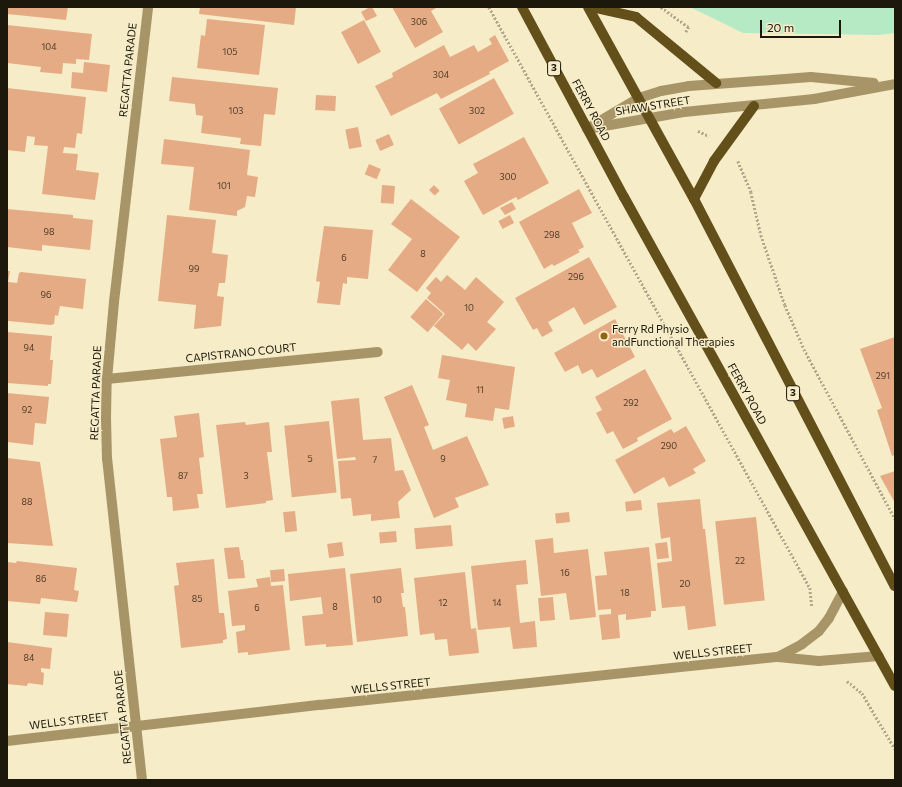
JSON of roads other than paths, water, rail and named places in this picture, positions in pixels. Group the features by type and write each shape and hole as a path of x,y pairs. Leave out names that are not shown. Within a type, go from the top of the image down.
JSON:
{"main road":[{"name":"FERRY ROAD","path":"522,7 587,129 895,686"},
{"name":"3","path":"588,7 694,199 895,586"},
{"path":"592,7 636,17 716,83"},
{"path":"694,199 714,161 754,106"}],"street":[{"name":"REGATTA PARADE","path":"142,780 107,459 107,379 148,7"},
{"name":"SHAW STREET","path":"587,129 639,98 672,88 716,83 811,77 895,84"},
{"name":"SHAW STREET","path":"587,129 649,117 814,100 884,84"},
{"name":"CAPISTRANO COURT","path":"107,379 378,352"},
{"name":"WELLS STREET","path":"778,657 802,644 819,631 844,592"},
{"name":"WELLS STREET","path":"7,741 778,657 819,661 879,656"}],"place":[{"name":"Ferry Rd Physio andFunctional Therapies","path":"604,336"}]}
